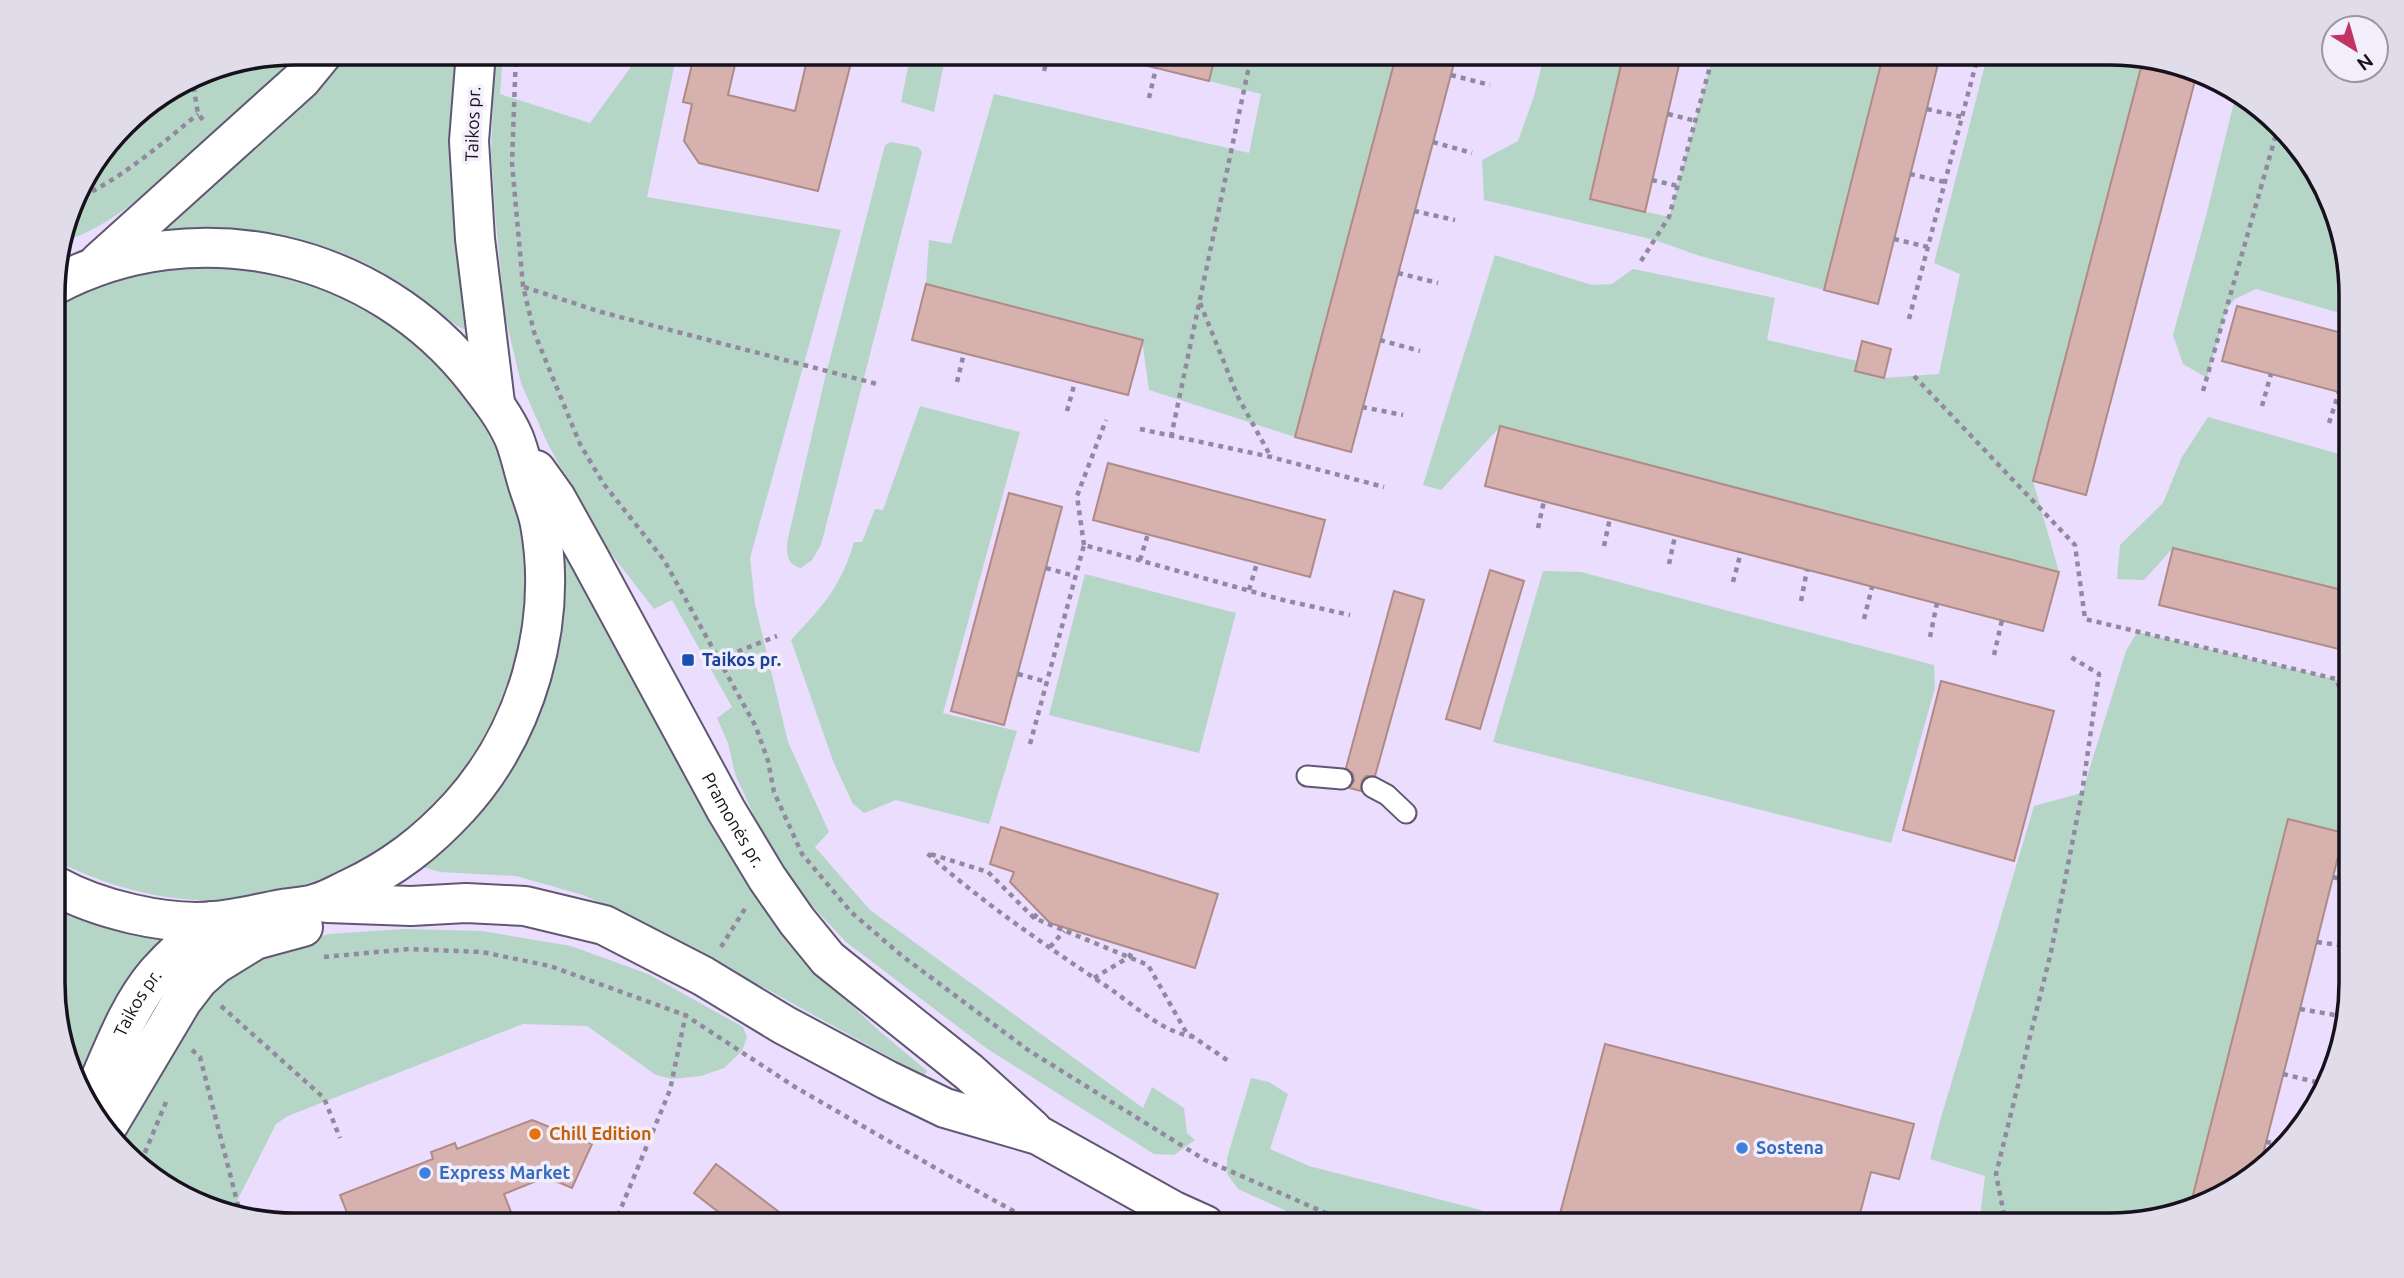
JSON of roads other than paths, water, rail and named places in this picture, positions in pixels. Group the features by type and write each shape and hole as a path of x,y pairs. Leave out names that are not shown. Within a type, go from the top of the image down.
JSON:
{"main road":[{"path":"70,275 302,80 314,65"},
{"name":"Taikos pr.","path":"475,65 469,141 475,239 504,421"},
{"name":"Pramonės pr.","path":"70,275 150,251 208,247 265,251 320,266 373,290 420,322 461,361 555,498 726,810 767,878 797,921 828,959 969,1072 1038,1135"},
{"path":"65,891 122,912 181,921 213,921 318,903 380,874 435,833 480,783 515,724 537,659 545,591 540,523 504,421"},
{"name":"Pramonės pr.","path":"318,903 411,906 466,903 525,906 604,925 703,976 784,1025 945,1108 1038,1135 1178,1213"},
{"path":"111,1121 182,1001 198,979 216,964 256,940 330,919 411,906"},
{"name":"Taikos pr.","path":"94,1094 129,1016 156,974 213,921"}],"lane":[{"path":"1307,776 1342,779"},
{"path":"1372,787 1387,795 1406,813"}],"place":[{"name":"Taikos pr.","path":"688,660"},
{"name":"Chill Edition","path":"535,1134"},
{"name":"Sostena","path":"1742,1148"},
{"name":"Express Market","path":"425,1173"}]}
